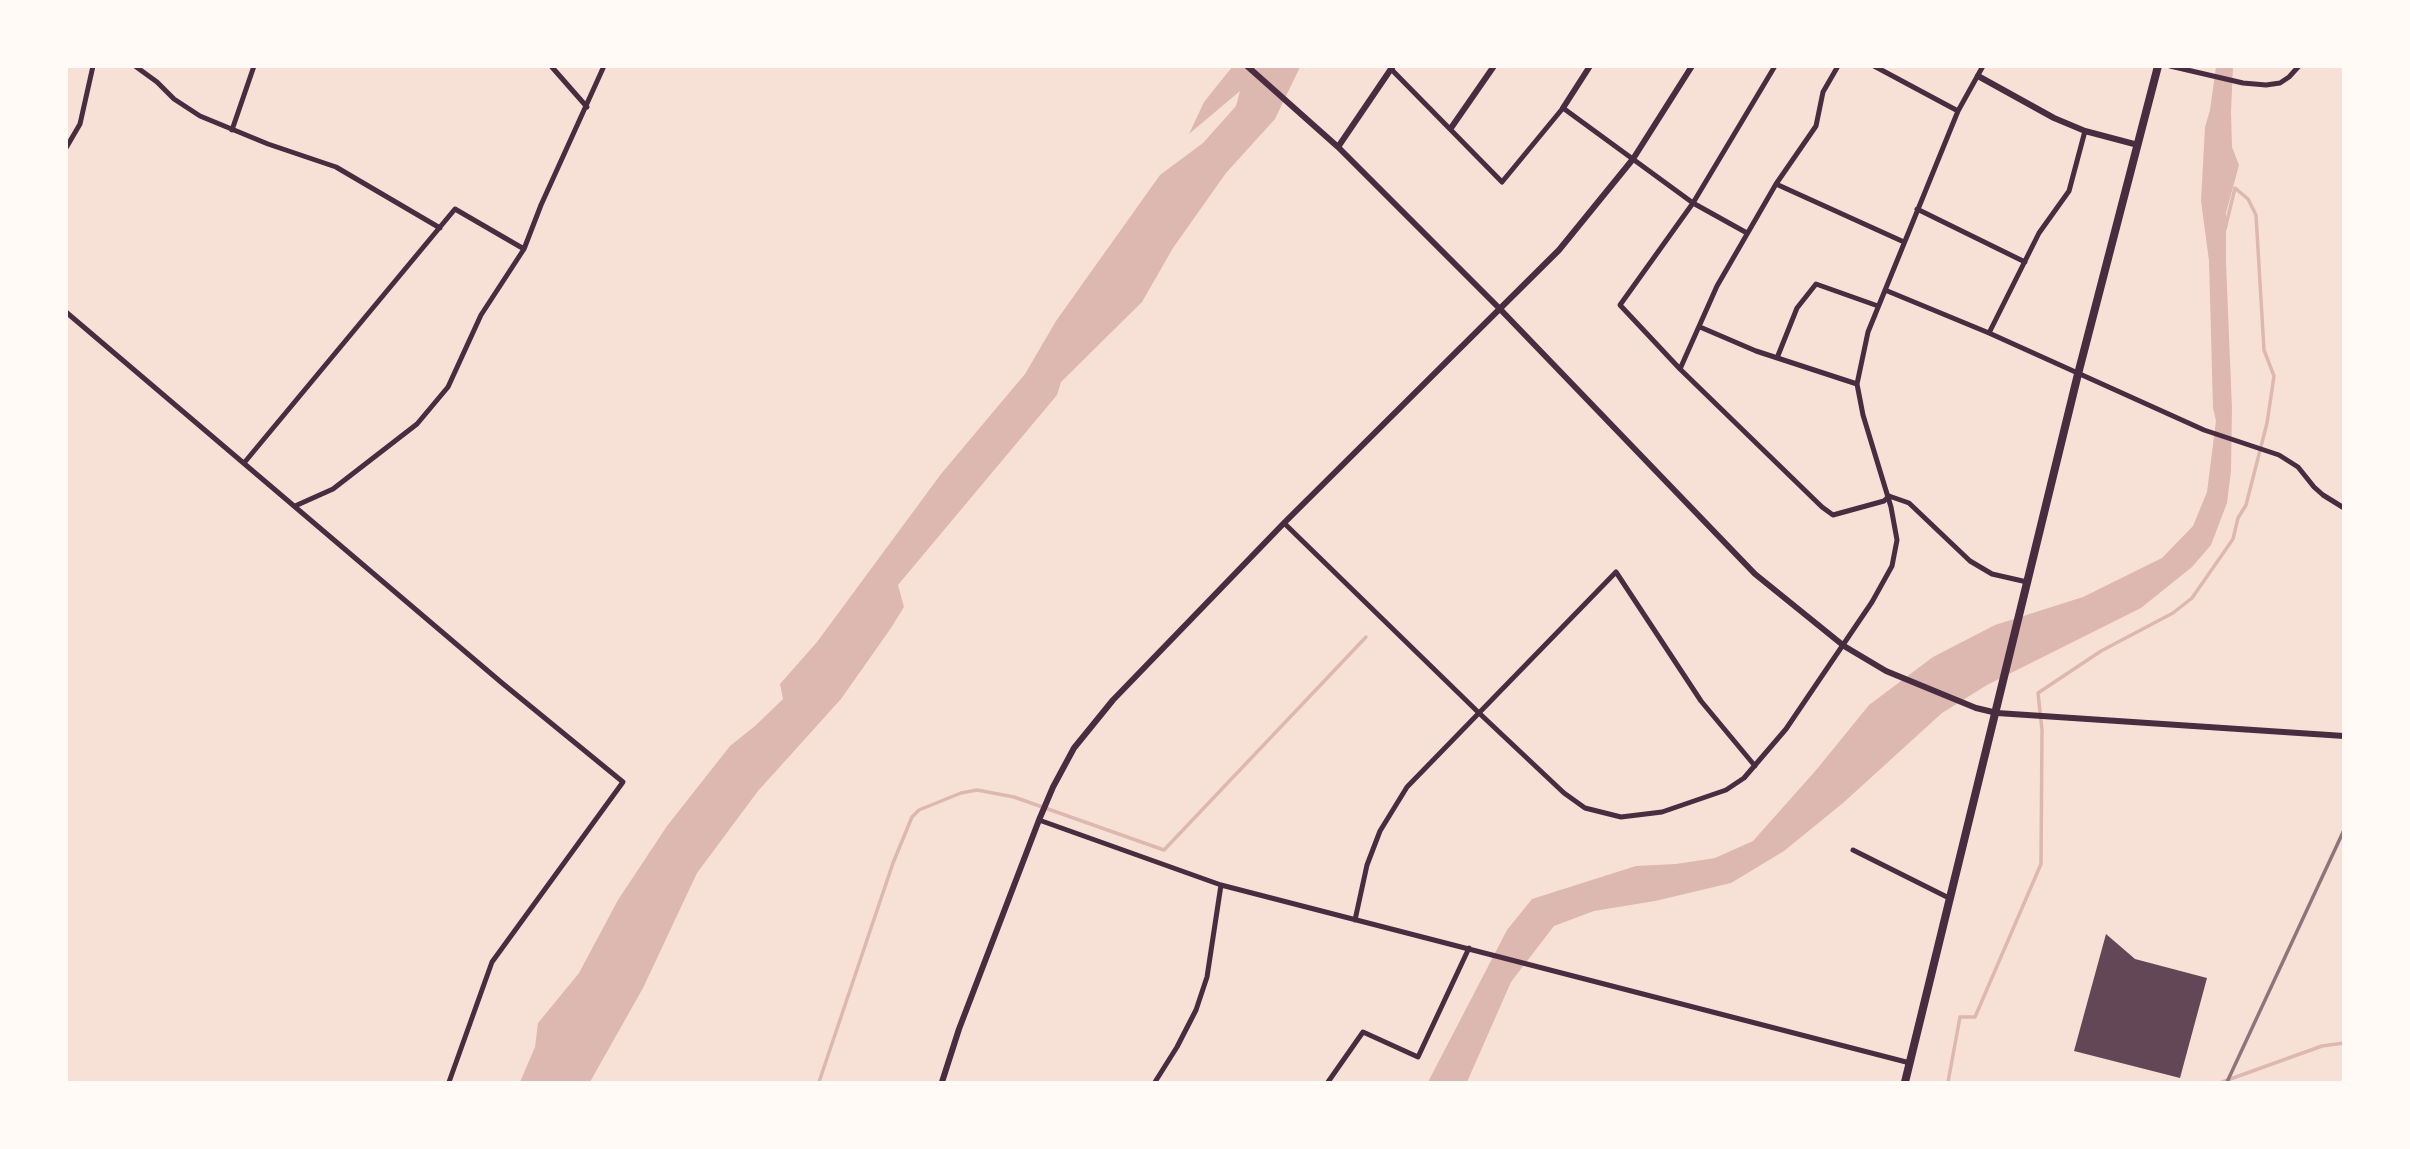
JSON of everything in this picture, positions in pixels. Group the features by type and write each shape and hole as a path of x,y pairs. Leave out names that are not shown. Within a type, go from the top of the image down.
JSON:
{"highway":[{"path":"1905,1083 2078,374 2158,66"}],"street":[{"path":"66,148 80,124 93,66"},
{"path":"135,66 174,99 200,116 336,167 440,228"},
{"path":"232,130 254,66"},
{"path":"551,66 587,107"},
{"path":"295,506 333,489 417,424 448,387 481,315 524,250 541,205 604,66"},
{"path":"1247,66 1338,147 1500,309 1755,574 1844,646 1886,671 1976,708 1997,713 2343,736"},
{"path":"1451,128 1494,66"},
{"path":"1338,147 1392,68 1502,183 1563,108 1590,66"},
{"path":"942,1083 1039,820 1074,748 1113,700 1284,523 1559,250 1633,159 1692,66"},
{"path":"1774,66 1693,203 1620,305 1679,369 1833,515 1884,501 1889,496"},
{"path":"1679,369 1717,286 1747,233 1776,184 1810,138 1816,126 1823,92 1838,66"},
{"path":"1874,66 1958,111"},
{"path":"1284,523 1478,712 1564,793 1585,808 1621,817 1662,812 1726,790 1744,778 1786,729 1844,646 1892,566 1897,540 1889,496 1863,415 1857,384 1868,332 1878,306 1958,111 1983,66"},
{"path":"2170,66 2244,83 2266,85 2280,83 2299,66"},
{"path":"1978,76 2054,118 2085,131 2138,145"},
{"path":"1563,108 1693,203 1747,233"},
{"path":"1989,333 2039,233 2069,191 2085,131"},
{"path":"1776,184 1904,242"},
{"path":"244,463 455,209 524,250"},
{"path":"1917,209 2025,262"},
{"path":"1777,358 1797,308 1816,284 1878,306"},
{"path":"1885,290 1989,333 2204,430 2279,455 2298,467 2314,487 2343,508"},
{"path":"66,312 502,683 623,782 492,962 449,1083"},
{"path":"1700,327 1777,358 1857,384"},
{"path":"1889,496 1909,503 1970,561 1992,574 2027,582"},
{"path":"1354,920 1367,865 1380,831 1407,787 1616,572 1701,701 1755,766"},
{"path":"1039,820 1222,885 1910,1063"},
{"path":"1853,849 1949,898"},
{"path":"1155,1083 1196,1010 1207,977 1222,885"},
{"path":"1328,1083 1363,1032 1418,1057 1469,948"}],"shaded area":[{"path":"1232,67 1300,67 1275,119 1226,173 1173,248 1142,302 1061,382 1057,395 898,585 904,607 891,628 841,699 758,791 697,873 643,988 590,1082 520,1082 535,1047 538,1023 579,973 618,900 667,826 730,746 783,699 780,684 817,642 941,474 1025,374 1056,321 1160,175 1203,143 1236,106 1240,91 1189,134 1204,102"},
{"path":"2216,67 2233,67 2232,147 2239,165 2226,213 2232,409 2231,471 2227,503 2211,545 2192,567 2141,608 1987,685 1942,713 1843,803 1784,851 1731,883 1655,901 1594,911 1554,926 1511,982 1467,1082 1428,1082 1507,930 1532,899 1636,866 1715,858 1753,841 1869,705 1933,657 1995,625 2083,597 2162,558 2193,526 2207,492 2216,421 2213,408 2209,261 2201,201 2205,127"}],"building":[{"path":"2106,934 2135,959 2207,978 2180,1078 2074,1051"}],"waterway":[{"path":"1948,1082 1960,1017 1975,1017 2041,864 2042,730 2038,693 2101,651 2173,613 2192,598 2233,539 2238,518 2246,505 2267,423 2274,376 2264,350 2256,215 2248,199 2235,188 2225,229"},
{"path":"819,1082 893,863 912,817 919,810 961,793 977,790 1014,797 1164,850 1366,637"},
{"path":"2222,1082 2322,1046 2344,1043"}],"railway":[{"path":"2227,1082 2344,830"}]}
